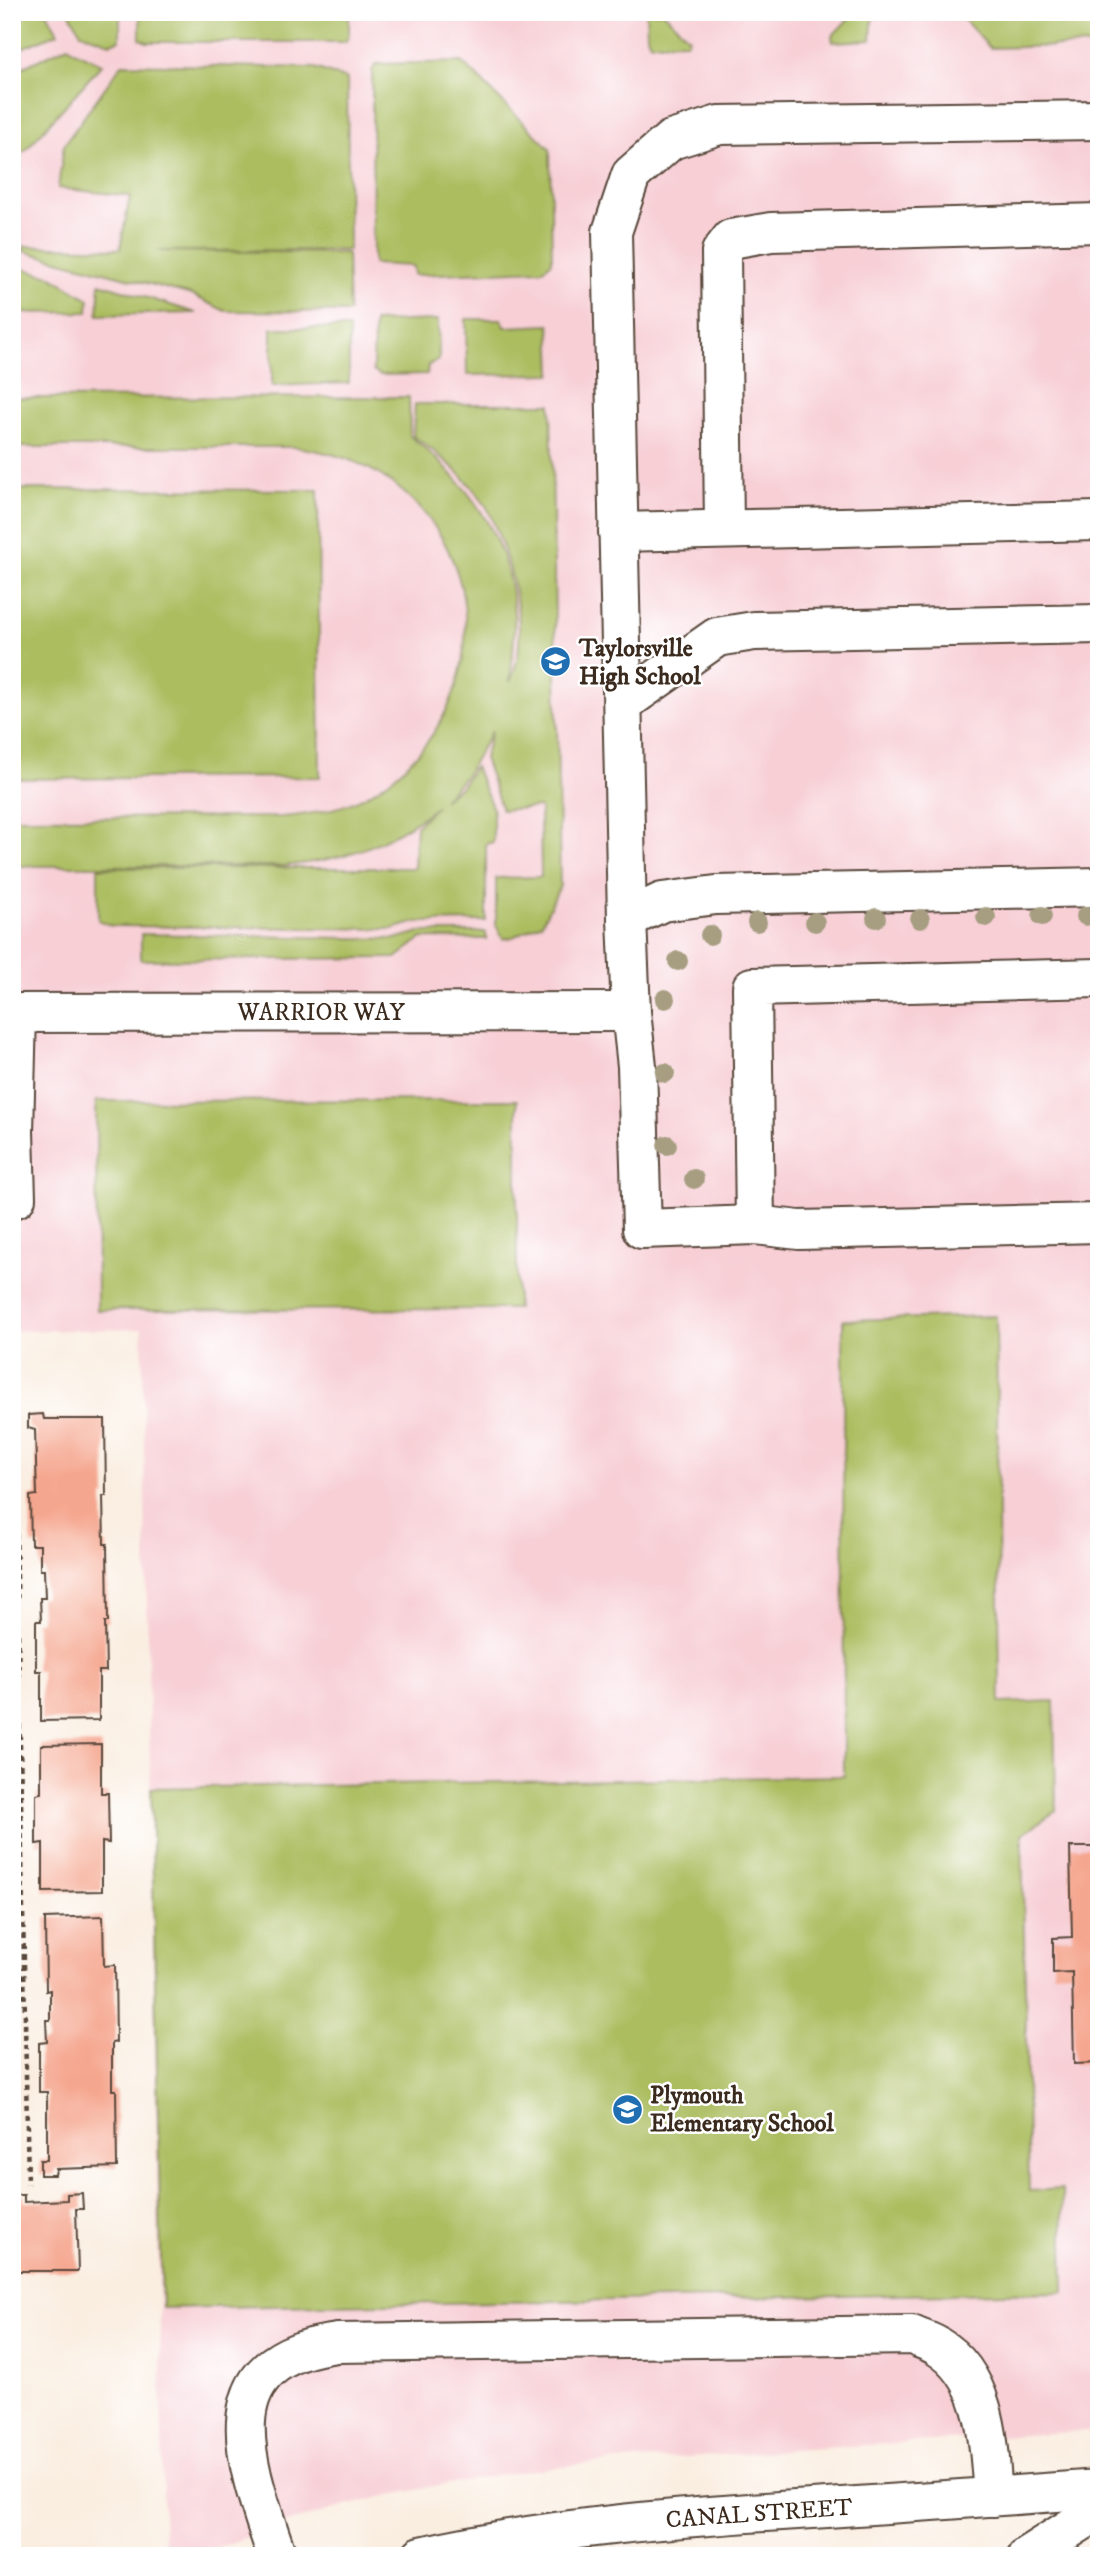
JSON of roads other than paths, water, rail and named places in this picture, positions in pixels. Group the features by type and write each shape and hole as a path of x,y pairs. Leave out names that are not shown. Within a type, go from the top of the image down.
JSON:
{"street":[{"path":"1099,120 719,125 671,139 631,175 612,232 627,919 631,1012 637,1066 642,1229 755,1225 799,1230 1099,1223"},
{"path":"724,529 721,252 731,239 771,232 1099,223"},
{"path":"618,532 1099,521"},
{"path":"623,703 717,637 754,631 1099,624"},
{"path":"627,919 662,902 716,895 1099,887"},
{"path":"755,1225 752,987 1099,978"},
{"name":"WARRIOR WAY","path":"15,1013 631,1012"},
{"path":"15,1013 16,1198"},
{"path":"277,2556 246,2453 244,2426 248,2404 258,2383 271,2367 289,2354 310,2346 337,2343 912,2335 937,2346 960,2365 976,2394 988,2432 993,2497"},
{"name":"CANAL STREET","path":"421,2556 540,2534 632,2523 1099,2489"},
{"path":"1027,2556 1099,2510"}],"place":[{"name":"Taylorsville High School","path":"556,662"},
{"name":"Plymouth Elementary School","path":"627,2109"}]}
